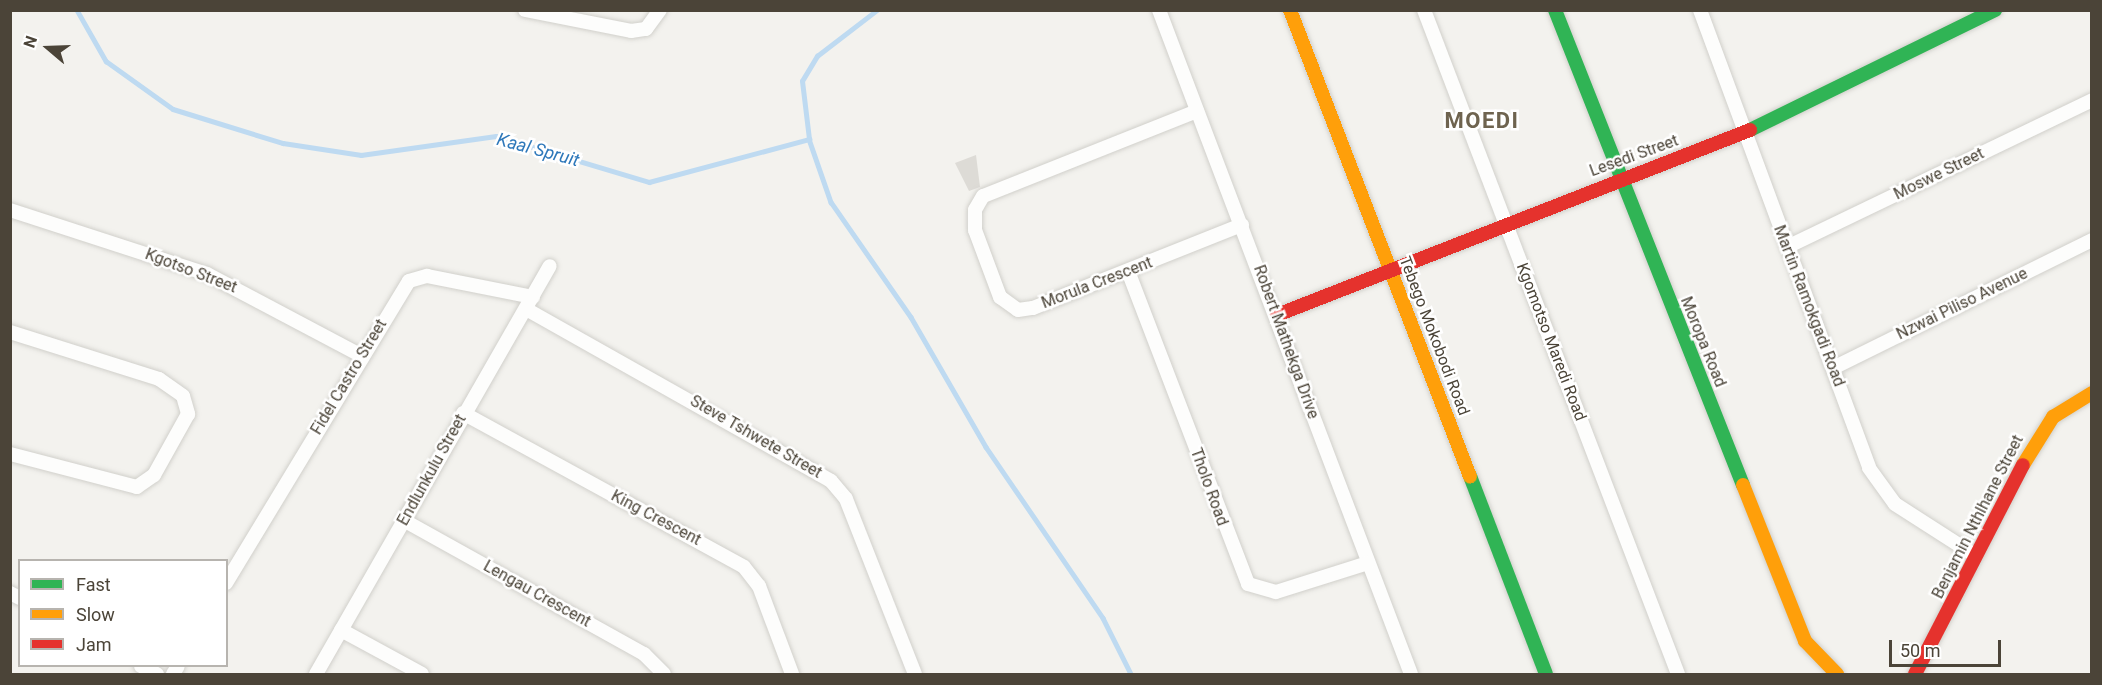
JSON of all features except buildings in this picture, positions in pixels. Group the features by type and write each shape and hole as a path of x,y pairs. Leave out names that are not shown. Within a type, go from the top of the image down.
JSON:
{"street":[{"path":"525,10 631,31 646,29 660,10"},
{"name":"Robert Mathekga Drive","path":"1159,10 1277,315 1411,675"},
{"name":"Tebego Mokobodi Road","path":"1290,10 1546,675"},
{"name":"Kgomotso Maredi Road","path":"1424,10 1678,675"},
{"name":"Moropa Road","path":"1555,10 1619,179 1805,641 1837,675"},
{"name":"Lesedi Street","path":"1277,315 1505,222 1743,134 1995,10"},
{"name":"Martin Ramokgadi Road","path":"1704,12 1743,134 1869,468 1884,493 1922,524 1976,556"},
{"name":"Moswe Street","path":"1786,247 2091,100"},
{"name":"Morula Crescent","path":"1197,111 998,188 978,202 975,230 1000,297 1011,307 1033,308 1242,225"},
{"name":"Kgotso Street","path":"10,210 207,274 362,356"},
{"name":"Nzwai Piliso Avenue","path":"1833,368 2091,240"},
{"name":"Endlunkulu Street","path":"316,675 405,521 463,413 550,266"},
{"name":"Tholo Road","path":"1128,271 1248,584 1276,592 1368,563"},
{"name":"Fidel Castro Street","path":"228,581 402,288 418,277 492,285 530,303"},
{"name":"Steve Tshwete Street","path":"530,303 831,481 849,506 915,675"},
{"path":"10,332 159,379 183,396 188,414 153,476 137,488 10,454"},
{"name":"Benjamin Nthlhane Street","path":"1916,675 2045,426 2091,393"},
{"name":"King Crescent","path":"463,413 744,567 759,586 792,675"},
{"name":"Lengau Crescent","path":"405,521 644,654 664,675"},
{"path":"341,630 423,675"},
{"path":"143,667 157,675"}],"waterway":[{"name":"Kaal Spruit","path":"77,10 106,61 173,109 283,143 361,155 496,136 649,182 809,139 802,81 817,56 877,10"},
{"path":"809,139 831,202 911,317 986,447 1103,618 1131,674"}],"traffic: fast":[{"path":"1555,10 1743,485"},
{"path":"1750,130 1995,10"},
{"path":"1470,476 1546,674"}],"traffic: slow":[{"path":"1290,10 1470,476"},
{"path":"2023,465 2053,417 2092,393"},
{"path":"1743,485 1805,641 1837,674"}],"traffic: jam":[{"path":"1277,315 1750,130"},
{"path":"1915,674 2023,465"}],"district":[{"name":"MOEDI","path":"1482,121"}]}
